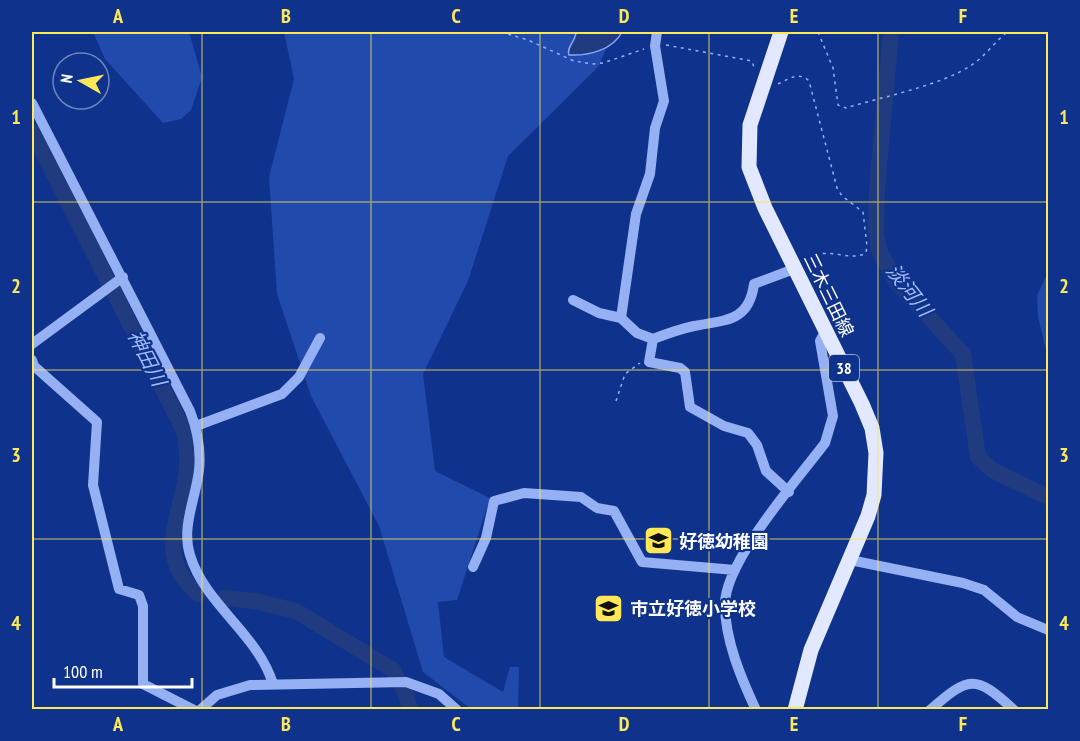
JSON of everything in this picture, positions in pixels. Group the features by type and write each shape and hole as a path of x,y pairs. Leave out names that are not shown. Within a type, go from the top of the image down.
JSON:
{"main road":[{"name":"三木三田線","path":"781,32 750,125 749,167 801,271 825,332 862,404 872,428 876,453 874,495 850,560 812,650 795,710"}],"street":[{"path":"621,318 636,214 650,174 654,128 664,101 655,46 657,32"},
{"path":"32,103 114,282 171,370 196,426 199,468 188,519 187,541 198,576 267,665 273,684"},
{"path":"573,300 599,313 621,318 637,333 652,339 681,329 728,321 747,307 754,284 801,271"},
{"path":"32,344 114,282"},
{"path":"756,710 744,684 729,633 725,604 727,587 751,541 825,443 831,428 833,416 820,341 825,332"},
{"path":"196,426 282,394 298,377 320,338"},
{"path":"652,339 649,362 680,368 685,372 690,407 724,426 748,433 757,445 766,471 789,492"},
{"path":"32,360 34,366 98,422 93,485 119,589 139,596 143,606 143,684 194,710"},
{"path":"473,567 486,538 494,501 524,493 581,497 597,508 614,511 642,562 735,570"},
{"path":"850,560 963,583 984,590 1017,617 1048,630"},
{"path":"200,710 217,695 237,687 273,684 406,682 439,694 457,710"},
{"path":"930,710 953,690 966,684 979,684 990,688 1014,710"}],"path":[{"path":"501,32 528,40 574,61 592,64 603,63 661,44 752,61 755,71"},
{"path":"818,32 833,68 838,105 846,108 924,85 972,64 1007,32"},
{"path":"761,92 797,75 804,76 809,81 837,188 842,196 863,212 866,253 859,257 827,252 817,254 810,257 801,271"},
{"path":"616,401 625,374 640,363 649,362"}],"shaded area":[{"path":"93,32 189,32 202,77 191,110 181,119 163,123 111,66 111,51 101,51"},
{"path":"284,32 613,32 599,66 508,156 468,281 423,374 435,471 490,498 457,600 438,602 444,657 503,692 510,667 519,667 518,709 471,709 423,672 379,526 311,396 277,294 269,177 294,79"},
{"path":"576,32 622,32 613,43 599,51 569,55 568,52"},
{"path":"1048,272 1048,358 1038,317 1037,296"}],"waterway":[{"name":"淡河川","path":"891,32 877,189 876,231 879,250 896,281 963,354 978,457 992,470 1048,497"},
{"name":"神田川","path":"32,131 184,431 187,469 175,527 174,555 185,581 198,594"},
{"name":"神田川","path":"225,598 255,601 296,611 393,670 406,694 410,710"}],"place":[{"name":"好徳幼稚園","path":"658,541"},
{"name":"市立好徳小学校","path":"609,608"}]}
